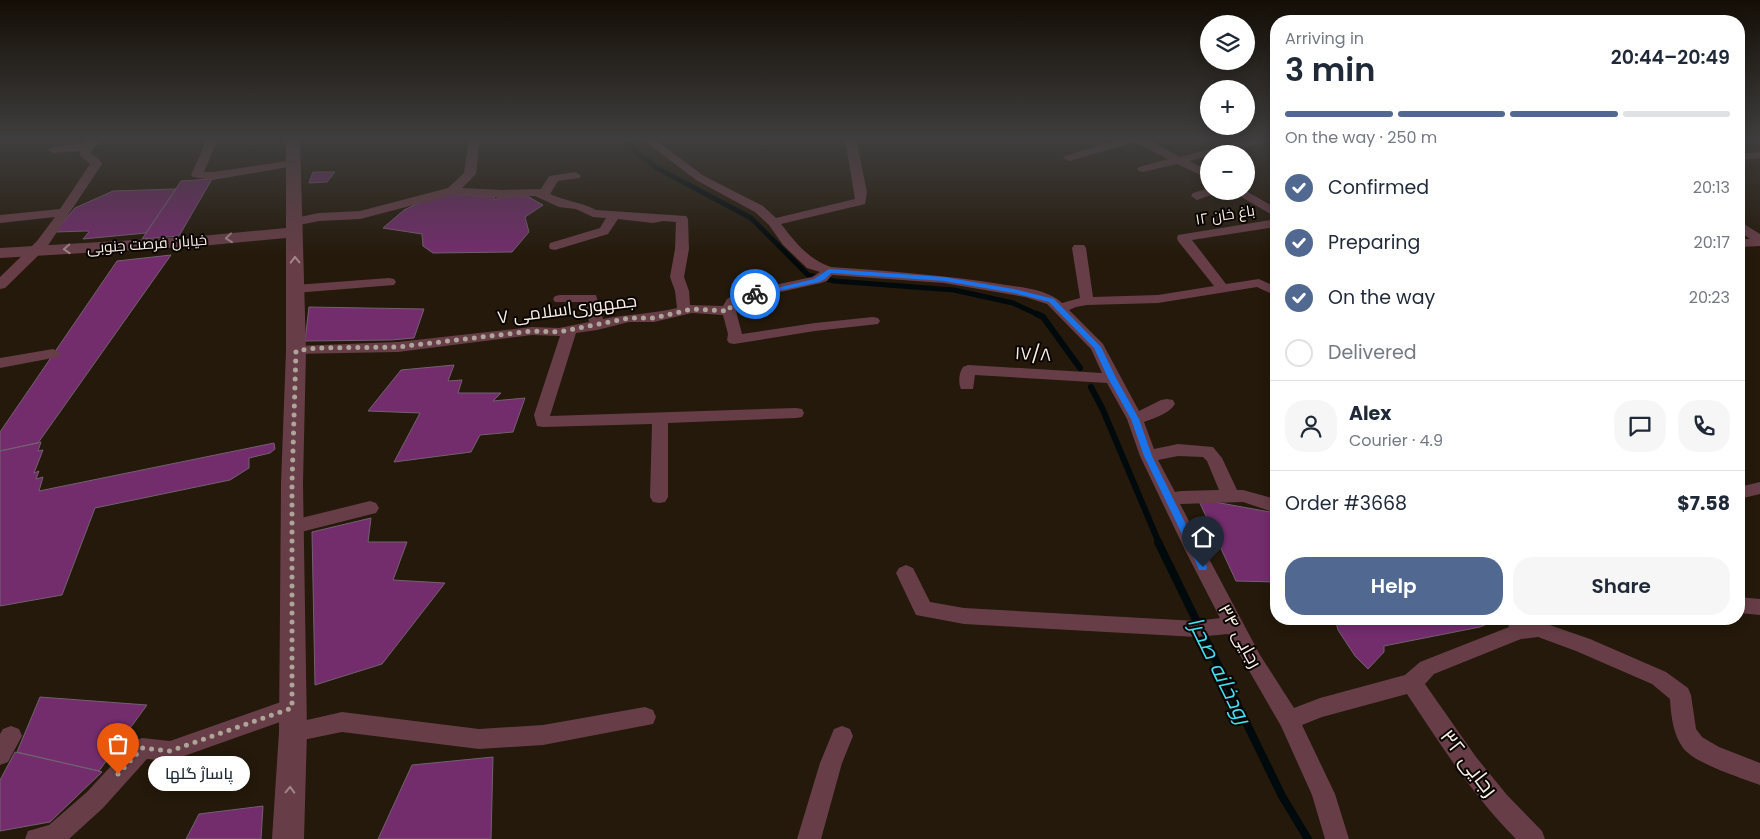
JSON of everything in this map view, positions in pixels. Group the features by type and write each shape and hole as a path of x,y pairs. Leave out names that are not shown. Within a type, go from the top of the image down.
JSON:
{"street":[{"path":"0,285 36,250 64,213 87,178"},
{"path":"288,839 293,732 293,527 296,351 294,178"},
{"path":"452,191 466,178"},
{"path":"542,195 549,188 553,178"},
{"path":"700,178 759,209 773,222 788,242 823,276"},
{"path":"773,222 861,201 858,178"},
{"path":"294,227 319,217 360,215 452,191 502,194 537,192 563,204 579,206 593,213 652,219 663,217 682,219 682,249 677,277 682,291 684,311"},
{"path":"1253,200 1270,210"},
{"path":"0,219 29,217 45,213 64,213"},
{"path":"555,246 604,231 608,227 613,215"},
{"name":"باغ خان ۱۲","path":"1223,289 1183,238 1270,224"},
{"name":"خیابان فرصت جنوبی","path":"0,253 200,241 294,227"},
{"path":"1745,230 1760,241"},
{"path":"1745,242 1760,241"},
{"path":"1079,248 1087,301"},
{"path":"823,276 744,296 732,302 729,311 735,334 734,340 815,327 873,321"},
{"name":"رجایی ۳۴","path":"823,276 944,279 1001,288 1052,301 1098,347 1112,378 1135,419 1148,456 1232,625 1289,720 1323,794 1337,839"},
{"path":"296,289 389,282"},
{"path":"1061,309 1072,303 1087,301 1158,299 1259,283 1270,289"},
{"path":"560,299 592,298 597,326"},
{"name":"جمهوری‌اسلامی ۷","path":"296,351 316,348 398,347 532,331 569,331 629,318 654,318 692,309 729,311"},
{"path":"569,331 542,415 543,422 796,413"},
{"path":"0,363 53,354"},
{"name":"۱۷/۸","path":"967,386 968,370 1112,378"},
{"path":"1135,419 1167,404"},
{"path":"659,497 660,418"},
{"path":"1148,456 1178,450 1207,451 1214,458 1231,497"},
{"path":"1745,492 1760,488"},
{"path":"1170,501 1181,497 1242,496 1270,504"},
{"path":"293,527 370,508"},
{"path":"906,573 923,609 974,617 1198,629 1232,625"},
{"path":"1745,605 1760,606"},
{"path":"1289,720 1320,708 1412,682 1427,668 1518,625 1538,629 1583,645 1659,678 1680,695 1682,714 1690,742 1705,751 1760,774"},
{"name":"رجایی ۳۲","path":"1412,682 1455,748 1491,794 1533,839"},
{"path":"37,839 55,836 95,800 142,748 170,751 292,708"},
{"path":"293,732 342,722 479,740 543,735 645,717"},
{"path":"809,839 831,763 842,736"}],"building":[{"path":"311,178 330,178 327,182 309,183"},
{"path":"212,179 179,236 142,239 181,181"},
{"path":"176,189 146,233 83,239 89,232 55,232 75,208 113,191"},
{"path":"445,194 494,197 495,200 504,195 525,195 543,205 525,217 529,232 512,252 433,253 423,246 422,234 383,228 404,210"},
{"path":"171,255 38,443 0,451 0,432 117,261"},
{"path":"309,307 424,309 414,338 305,341"},
{"path":"454,365 448,381 462,380 458,393 501,393 493,401 525,398 513,432 480,435 471,452 394,462 420,413 368,411 401,370"},
{"path":"41,442 38,451 43,450 34,473 39,471 36,479 43,477 39,491 274,443 275,449 270,453 249,458 249,468 230,480 95,508 62,595 0,606 0,451"},
{"path":"1198,499 1270,512 1270,582 1236,581"},
{"path":"371,518 368,542 407,542 393,580 445,583 382,664 315,685 312,532"},
{"path":"1337,625 1484,625 1384,646 1384,652 1368,669 1355,656"},
{"path":"40,697 147,705 99,771 17,752"},
{"path":"15,752 102,772 50,822 0,831 0,780"},
{"path":"493,757 491,839 378,839 412,765"},
{"path":"263,806 261,839 186,839 199,814"}],"waterway":[{"path":"676,178 751,218 808,275 835,281 954,290 1013,303 1039,315"},
{"path":"1039,315 1043,317 1080,368"},
{"name":"رودخانه صحرا","path":"1091,387 1103,410 1159,543"},
{"name":"رودخانه صحرا","path":"1158,542 1282,796 1308,839"}],"way so far":[{"path":"118,774 142,748 170,751 292,708 292,483 296,351 316,348 398,347 532,331 559,332 584,329 629,318 654,318 692,309 729,311 732,302 744,296 755,294"}],"place":[{"name":"پاساژ گلها","path":"118,774"}],"route":[{"path":"755,294 816,280 822,278 829,271 944,279 1028,293 1052,301 1098,347 1112,378 1135,419 1148,456 1203,567"}]}
